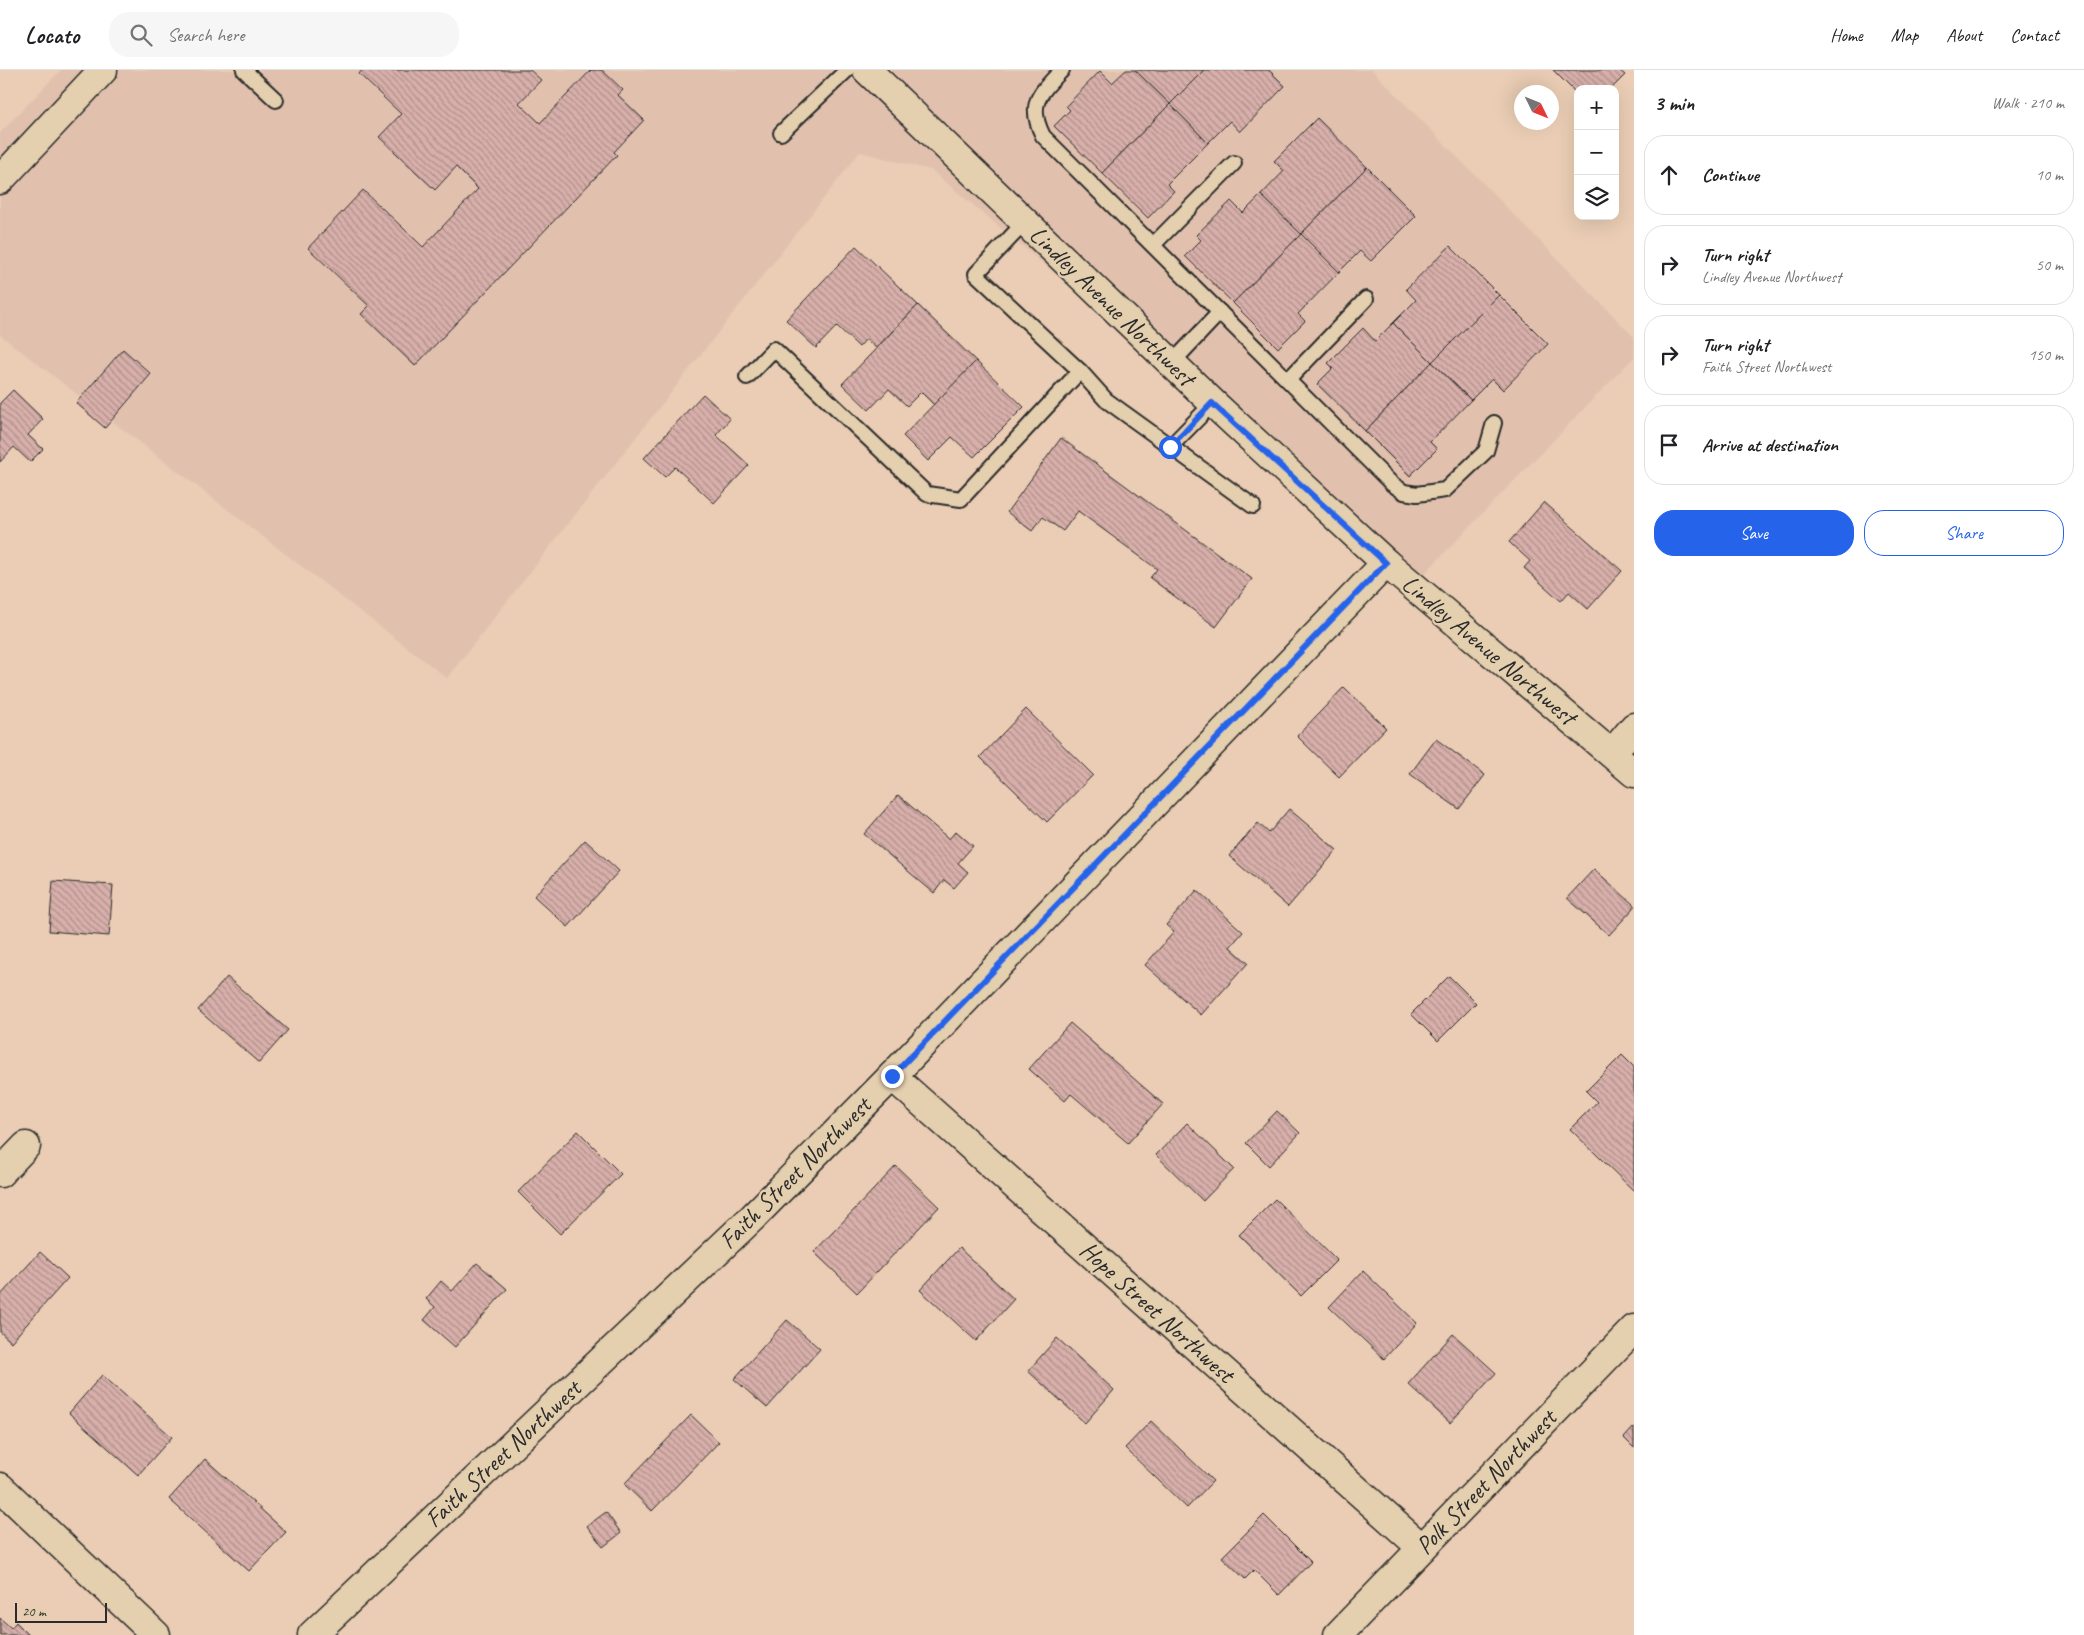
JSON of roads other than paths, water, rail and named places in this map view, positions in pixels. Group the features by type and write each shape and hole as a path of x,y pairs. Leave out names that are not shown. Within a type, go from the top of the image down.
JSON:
{"main road":[{"path":"0,180 103,70"},
{"name":"Lindley Avenue Northwest","path":"867,70 1212,403 1386,563 1634,773"},
{"name":"Faith Street Northwest","path":"312,1635 753,1217 892,1076 1386,563"},
{"path":"1612,753 1634,727"},
{"name":"Hope Street Northwest","path":"892,1076 1422,1548"},
{"path":"0,1173 26,1146"},
{"name":"Polk Street Northwest","path":"1338,1635 1634,1329"},
{"path":"0,1487 156,1635"}],"lane":[{"path":"244,70 276,100"},
{"path":"781,133 847,70"},
{"path":"1062,70 1038,99 1034,112 1043,136 1392,484 1404,492 1417,494 1445,490 1486,452 1494,423"},
{"path":"1153,245 1234,163"},
{"path":"1024,222 976,274 1080,371 1106,400 1253,506"},
{"path":"1288,380 1366,299"},
{"path":"1172,364 1220,312"},
{"path":"747,377 774,348 927,494 960,499 1080,371"},
{"path":"1170,447 1212,403"}]}
